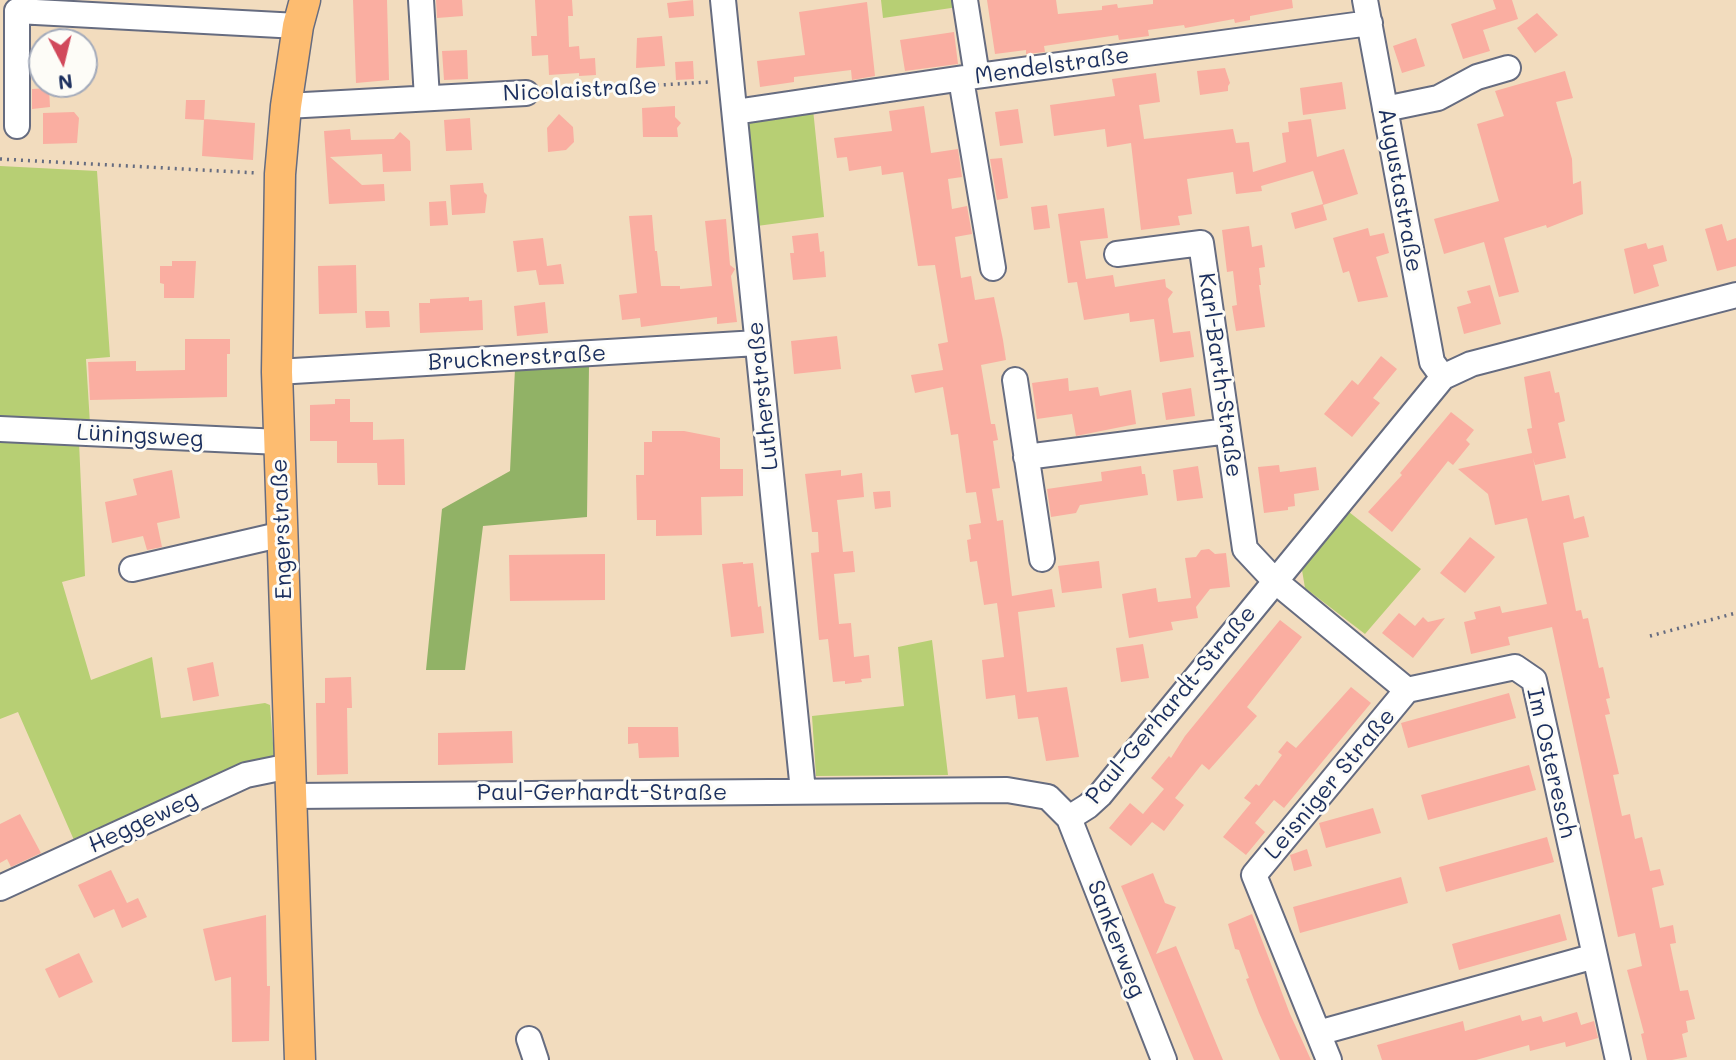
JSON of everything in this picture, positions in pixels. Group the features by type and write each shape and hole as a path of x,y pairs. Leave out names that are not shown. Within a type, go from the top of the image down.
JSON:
{"main road":[{"name":"Engerstraße","path":"300,1060 277,372 280,174 286,106 301,13"}],"street":[{"path":"421,0 427,98"},
{"name":"Lutherstraße","path":"723,0 803,791"},
{"path":"965,0 969,78 993,268"},
{"path":"17,126 17,11 301,13"},
{"name":"Mendelstraße","path":"736,112 969,78 1368,12"},
{"name":"Augustastraße","path":"1368,12 1432,362 1443,377"},
{"path":"1385,110 1438,98 1477,77 1508,68"},
{"name":"Nicolaistraße","path":"286,106 526,93"},
{"name":"Karl-Barth-Straße","path":"1117,254 1201,243 1245,549 1275,580"},
{"name":"Paul-Gerhardt-Straße","path":"291,796 1007,790 1048,797 1069,818 1100,795 1443,377 1471,364 1736,295"},
{"name":"Brucknerstraße","path":"277,372 757,343"},
{"path":"1015,380 1042,559"},
{"name":"Lüningsweg","path":"0,429 279,442"},
{"path":"1026,457 1228,431"},
{"path":"132,569 283,534"},
{"path":"1275,580 1407,690"},
{"name":"Im Osteresch","path":"1407,690 1515,667 1534,680 1618,1060"},
{"name":"Leisniger Straße","path":"1329,1060 1254,875 1407,690"},
{"name":"Heggeweg","path":"0,888 246,775 290,766"},
{"name":"Sankerweg","path":"1069,818 1164,1060"},
{"path":"1318,1033 1595,956"}],"path":[{"name":"Nicolaistraße","path":"526,93 732,81"},
{"path":"0,159 280,174"},
{"path":"1650,636 1736,613"}],"green space":[{"path":"881,0 957,0 958,7 883,18"},
{"path":"813,109 824,217 757,226 746,128 753,120"},
{"path":"0,166 97,171 110,357 86,359 90,424 0,420"},
{"path":"589,366 587,517 483,526 465,670 426,670 442,509 510,471 515,369"},
{"path":"0,439 79,442 85,576 62,582 91,680 152,657 161,718 265,703 270,705 274,756 77,847 18,712 0,719"},
{"path":"1349,512 1421,569 1365,634 1305,588 1302,570"},
{"path":"932,640 948,775 816,776 812,716 904,706 898,647"}],"building":[{"path":"353,0 387,0 389,80 356,83"},
{"path":"436,0 462,0 463,16 437,18"},
{"path":"535,0 572,0 573,16 568,16 569,47 579,46 580,59 595,58 596,75 549,75 548,55 532,56 531,36 537,36"},
{"path":"693,0 694,16 669,18 667,3"},
{"path":"987,0 1056,0 1058,14 1102,10 1102,6 1117,4 1118,8 1153,4 1153,0 1292,0 1293,8 1250,16 1250,20 1235,23 1234,19 1185,28 1184,25 1148,30 1149,36 1119,40 1118,35 1044,46 1045,52 1026,54 1026,50 995,54"},
{"path":"1493,0 1512,0 1518,19 1483,30 1490,51 1463,59 1451,24 1496,9"},
{"path":"867,2 875,76 852,80 851,70 794,77 794,82 760,87 757,61 805,55 799,12"},
{"path":"1537,13 1558,35 1535,53 1517,28"},
{"path":"954,32 958,64 905,71 900,40"},
{"path":"662,36 665,66 636,68 637,38"},
{"path":"1416,38 1425,66 1402,73 1393,46"},
{"path":"467,50 468,79 444,80 442,51"},
{"path":"693,61 694,79 676,80 675,62"},
{"path":"1225,68 1230,83 1228,91 1200,95 1197,71"},
{"path":"1565,71 1573,98 1556,102 1572,159 1573,184 1581,181 1583,214 1547,228 1546,225 1504,238 1519,292 1499,297 1484,242 1444,254 1434,219 1499,201 1477,124 1504,116 1495,91"},
{"path":"1156,73 1160,102 1139,105 1144,139 1233,129 1236,143 1249,142 1253,172 1286,162 1282,133 1289,132 1288,122 1311,119 1317,157 1344,149 1358,194 1323,205 1327,220 1295,229 1291,213 1323,204 1313,171 1261,186 1262,191 1236,194 1233,172 1187,179 1192,214 1178,216 1180,225 1141,230 1131,143 1107,147 1105,129 1054,136 1050,105 1115,96 1112,79"},
{"path":"1342,82 1346,109 1303,115 1300,88"},
{"path":"32,98 50,98 50,107 32,109"},
{"path":"186,100 205,100 204,120 185,119"},
{"path":"675,106 675,117 681,123 677,128 678,137 643,137 642,108"},
{"path":"924,106 931,153 958,149 962,177 948,179 952,209 967,206 972,234 955,237 961,278 971,276 975,300 994,297 1003,340 1006,360 981,365 991,424 995,424 998,440 993,441 1000,488 992,489 997,521 1003,520 1012,596 1052,589 1055,607 1018,612 1027,692 1067,687 1079,757 1046,761 1038,717 1018,719 1015,695 986,699 982,660 1004,657 997,603 984,605 977,561 970,562 967,540 971,539 969,525 981,523 976,492 966,493 958,434 951,435 943,387 915,393 911,375 943,370 938,344 948,342 935,265 918,266 903,172 882,175 881,166 849,171 847,157 837,158 834,138 892,131 889,111"},
{"path":"1018,109 1023,143 1000,146 995,112"},
{"path":"74,112 79,118 77,143 43,144 43,113"},
{"path":"559,114 573,127 574,142 566,150 548,152 547,128"},
{"path":"470,118 472,150 446,151 444,120"},
{"path":"204,119 255,123 253,160 202,156"},
{"path":"350,129 351,140 394,139 400,132 410,141 411,171 383,172 382,154 330,157 362,185 384,184 385,201 329,204 324,131"},
{"path":"1002,158 1008,198 997,200 990,159"},
{"path":"483,183 487,195 485,213 452,215 450,185"},
{"path":"446,201 448,225 430,226 429,202"},
{"path":"1047,205 1050,228 1034,230 1031,207"},
{"path":"1104,208 1108,238 1080,241 1086,279 1113,275 1115,287 1165,279 1166,287 1173,292 1168,299 1173,333 1190,331 1194,357 1160,362 1154,319 1130,322 1129,313 1084,320 1077,282 1068,283 1058,214"},
{"path":"652,215 661,286 680,286 680,289 712,286 705,221 726,219 730,265 735,269 731,276 737,322 717,324 717,317 641,327 640,318 622,320 619,295 637,293 629,216"},
{"path":"1722,224 1727,241 1736,238 1736,266 1717,271 1705,229"},
{"path":"1249,226 1252,247 1262,245 1265,267 1259,268 1259,285 1265,327 1236,331 1232,306 1237,305 1233,271 1227,272 1222,230"},
{"path":"1368,228 1370,236 1384,233 1389,253 1376,257 1388,297 1358,302 1349,271 1343,273 1333,238"},
{"path":"818,233 820,252 824,251 826,277 793,280 790,253 794,253 792,236"},
{"path":"543,238 547,266 561,264 564,284 539,285 536,270 517,272 513,241"},
{"path":"1646,243 1648,249 1663,245 1667,261 1653,265 1659,286 1634,294 1624,249"},
{"path":"172,261 196,261 194,298 164,298 164,284 160,283 160,266 172,266"},
{"path":"356,265 357,313 319,314 318,266"},
{"path":"1490,285 1501,324 1464,334 1457,307 1471,303 1467,291"},
{"path":"469,297 469,301 482,300 483,330 420,333 419,303 430,303 430,299"},
{"path":"545,302 548,333 517,336 514,306"},
{"path":"365,311 389,311 390,327 366,328"},
{"path":"837,336 841,369 794,374 791,341"},
{"path":"185,339 230,339 230,354 227,354 227,397 90,400 88,362 136,361 136,371 185,370"},
{"path":"1381,356 1397,369 1373,398 1380,403 1352,437 1324,414 1352,380 1358,385"},
{"path":"1550,371 1555,393 1559,392 1565,421 1558,423 1566,458 1535,465 1533,458 1542,501 1569,495 1574,519 1584,516 1589,537 1563,543 1576,611 1581,610 1583,619 1588,618 1599,668 1603,667 1610,698 1606,699 1610,714 1605,715 1619,774 1613,775 1622,816 1630,814 1635,839 1642,837 1650,871 1660,869 1664,885 1652,888 1660,928 1673,925 1676,943 1670,944 1680,991 1688,990 1695,1019 1686,1021 1688,1032 1682,1034 1687,1057 1672,1060 1647,1060 1641,1034 1644,1033 1627,970 1642,966 1635,933 1618,937 1552,627 1508,637 1510,645 1471,654 1464,622 1476,619 1474,612 1500,606 1502,613 1547,604 1527,518 1495,525 1488,494 1458,469 1532,453 1527,429 1532,428 1524,377"},
{"path":"1068,378 1069,391 1098,387 1100,396 1131,390 1136,424 1076,436 1072,414 1037,419 1032,383"},
{"path":"1191,388 1195,416 1166,420 1162,393"},
{"path":"335,399 350,399 350,422 373,422 373,440 404,439 405,485 378,485 377,463 337,463 337,441 310,441 310,405 335,404"},
{"path":"1451,412 1474,430 1466,440 1470,444 1453,465 1448,461 1392,532 1368,512 1402,475 1400,473"},
{"path":"652,431 684,431 720,438 720,469 743,469 743,496 701,497 702,535 656,536 656,520 637,520 636,475 644,475 644,442 652,442"},
{"path":"1279,465 1280,472 1316,467 1319,490 1294,494 1295,506 1288,507 1288,510 1264,513 1258,467"},
{"path":"1141,466 1148,495 1080,505 1076,513 1051,517 1047,489 1102,481 1101,472"},
{"path":"1198,466 1203,498 1177,501 1173,470"},
{"path":"172,470 180,518 157,523 162,547 147,550 143,536 112,543 105,502 137,495 133,479"},
{"path":"841,470 841,476 862,473 864,497 837,500 843,552 853,551 855,572 834,574 839,624 851,623 854,657 869,655 871,678 845,684 845,681 833,682 828,639 819,640 811,553 819,552 818,532 812,532 805,474"},
{"path":"890,491 891,507 875,509 873,492"},
{"path":"1470,537 1495,557 1465,593 1440,573"},
{"path":"1209,549 1215,554 1226,553 1230,587 1210,589 1196,607 1198,618 1171,622 1173,630 1129,638 1122,594 1156,588 1158,602 1191,598 1185,558 1196,557 1201,550"},
{"path":"605,554 605,600 510,601 509,555"},
{"path":"1099,561 1102,588 1062,593 1058,566"},
{"path":"753,563 764,633 731,637 722,564"},
{"path":"1399,613 1415,626 1423,617 1428,622 1445,618 1413,658 1382,633"},
{"path":"1280,620 1302,637 1247,707 1257,716 1209,770 1202,764 1175,798 1184,805 1164,831 1152,822 1131,846 1109,828 1130,803 1143,814 1164,789 1151,778 1169,756 1171,758 1185,736"},
{"path":"1143,644 1149,678 1121,682 1116,648"},
{"path":"213,662 219,696 193,701 187,668"},
{"path":"351,677 352,708 347,708 348,774 317,775 316,703 325,703 325,678"},
{"path":"1351,687 1371,703 1284,808 1274,800 1255,823 1265,832 1246,855 1223,837 1251,803 1244,798 1256,784 1259,786 1282,755 1278,752 1287,741 1296,748"},
{"path":"1509,693 1516,718 1408,748 1401,723"},
{"path":"628,727 678,727 679,757 639,758 638,743 628,744"},
{"path":"512,731 513,763 438,765 438,733"},
{"path":"1529,765 1536,790 1428,820 1421,795"},
{"path":"1373,808 1381,833 1326,848 1319,823"},
{"path":"20,814 41,853 11,867 7,859 0,863 0,824"},
{"path":"1547,837 1554,862 1446,892 1439,867"},
{"path":"1307,849 1312,866 1294,871 1290,855"},
{"path":"111,870 127,903 138,898 147,917 122,928 114,909 94,918 78,885"},
{"path":"1153,873 1165,903 1176,907 1156,954 1176,946 1223,1060 1194,1060 1121,886"},
{"path":"1401,877 1408,903 1300,933 1293,907"},
{"path":"1252,914 1290,1014 1311,1060 1280,1060 1259,1013 1228,924"},
{"path":"1560,914 1567,940 1459,970 1452,944"},
{"path":"266,915 267,986 270,986 269,1041 232,1042 231,977 215,981 203,929"},
{"path":"79,953 93,982 59,998 45,969"},
{"path":"1577,1012 1581,1025 1594,1021 1598,1038 1566,1047 1565,1042 1530,1051 1529,1045 1476,1060 1382,1060 1377,1045 1463,1021 1465,1031 1520,1015 1522,1021 1541,1016 1543,1022"}]}
